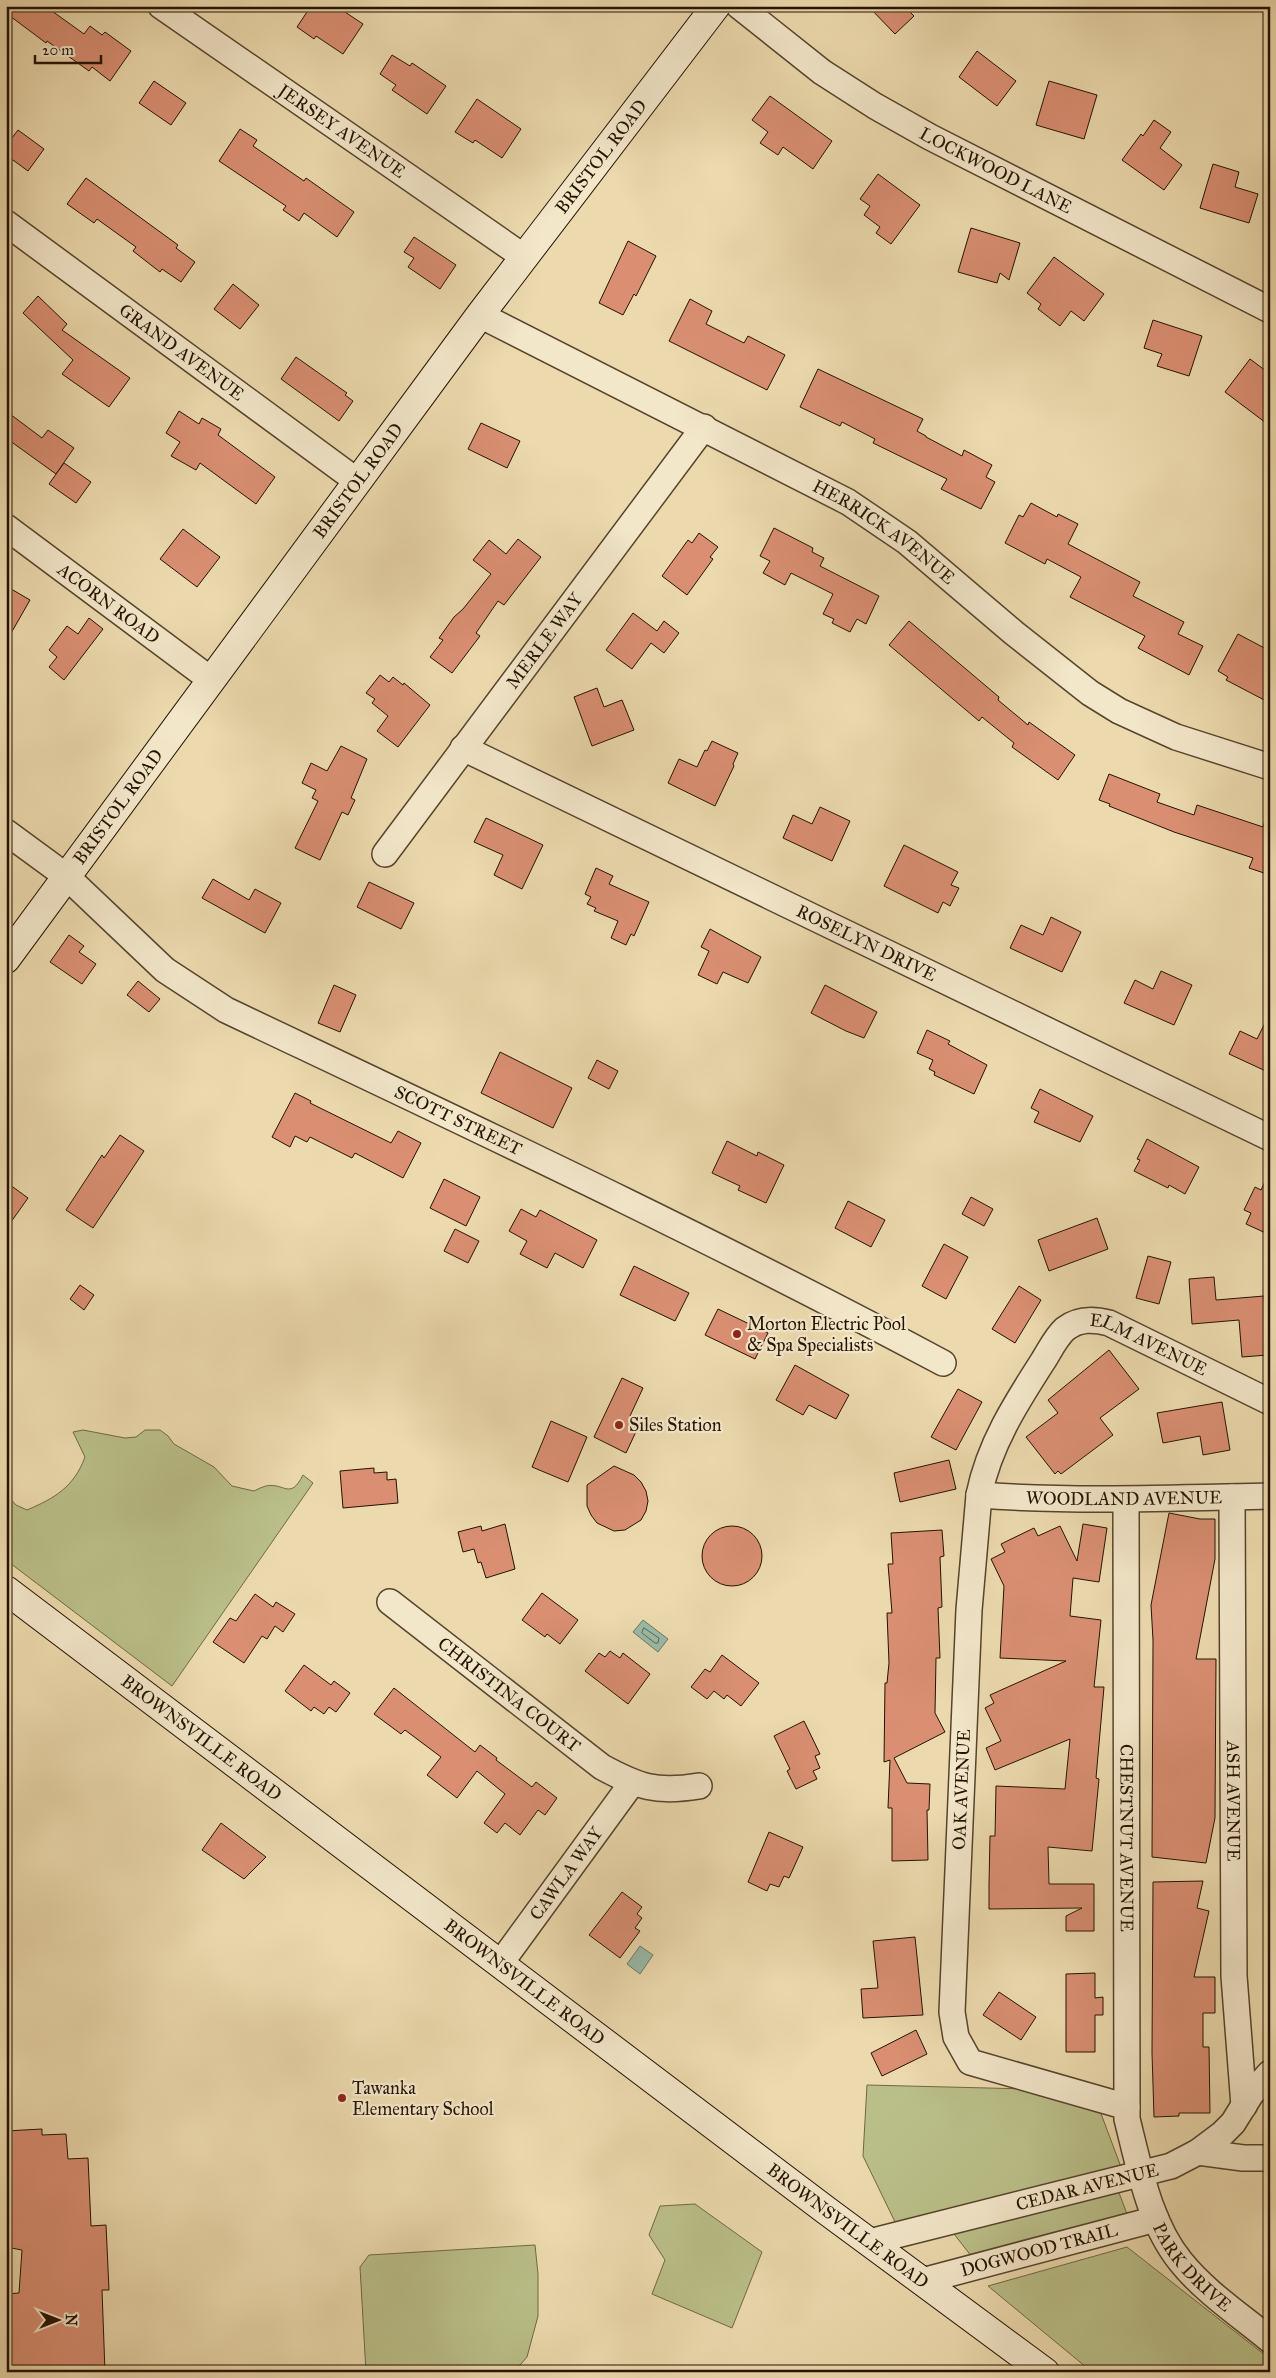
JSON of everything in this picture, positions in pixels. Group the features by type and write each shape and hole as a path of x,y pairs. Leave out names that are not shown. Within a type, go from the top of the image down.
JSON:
{"street":[{"name":"JERSEY AVENUE","path":"161,6 524,257"},
{"name":"BRISTOL ROAD","path":"6,959 210,679 480,315 716,6"},
{"name":"LOCKWOOD LANE","path":"739,6 822,72 875,106 930,137 1270,310"},
{"name":"GRAND AVENUE","path":"6,224 357,481"},
{"name":"HERRICK AVENUE","path":"480,315 704,427 848,502 878,520 907,542 1014,633 1090,693 1119,711 1176,737 1270,767"},
{"name":"MERLE WAY","path":"385,854 704,427"},
{"name":"ACORN ROAD","path":"6,527 210,679"},
{"name":"ROSELYN DRIVE","path":"463,748 1270,1138"},
{"name":"SCOTT STREET","path":"6,832 66,876 166,970 226,1010 728,1251 842,1308 943,1363"},
{"name":"ELM AVENUE","path":"1040,1365 1065,1329 1078,1322 1098,1320 1109,1323 1270,1402"},
{"name":"OAK AVENUE","path":"1040,1365 994,1442 983,1474 979,1496 969,1604 952,2012 956,2037 970,2062 1127,2107"},
{"name":"WOODLAND AVENUE","path":"979,1496 1031,1499 1126,1500 1270,1496"},
{"name":"ASH AVENUE","path":"1232,1497 1234,1976 1244,2106"},
{"name":"CHESTNUT AVENUE","path":"1126,1500 1127,2119 1141,2173"},
{"name":"BROWNSVILLE ROAD","path":"6,1590 500,1964 1045,2372"},
{"name":"CHRISTINA COURT","path":"390,1602 602,1767 632,1783 648,1787 674,1790 699,1786"},
{"name":"CAWLA WAY","path":"500,1964 632,1783"},
{"name":"CEDAR AVENUE","path":"870,2242 1171,2166 1198,2152 1228,2128 1251,2094 1270,2073"},
{"path":"1198,2152 1243,2158 1270,2158"},
{"name":"PARK DRIVE","path":"1141,2173 1156,2219 1181,2262 1205,2286 1270,2340"},
{"name":"DOGWOOD TRAIL","path":"922,2281 1156,2219"}],"green space":[{"path":"83,1430 125,1438 136,1437 145,1430 160,1430 174,1444 214,1467 232,1486 254,1491 264,1486 272,1485 290,1489 298,1483 303,1475 313,1483 172,1686 6,1560 6,1494 16,1505 27,1510 55,1496 69,1484 85,1457 73,1432"},
{"path":"867,2085 1028,2089 1100,2111 1121,2167 897,2226 863,2156"},
{"path":"1118,2190 1127,2214 972,2257 954,2234"},
{"path":"695,2204 762,2252 732,2328 652,2294 665,2260 649,2235 660,2206"},
{"path":"535,2245 538,2274 538,2316 527,2357 514,2372 366,2372 360,2267 369,2255"},
{"path":"1127,2247 1270,2359 1270,2372 1092,2372 988,2286"}],"water":[{"path":"643,1620 668,1639 658,1652 633,1632"},
{"path":"640,1946 653,1955 640,1974 627,1964"}],"building":[{"path":"6,6 45,6 84,34 90,26 102,35 105,32 131,51 110,81 92,67 89,71 47,41 46,43 6,13"},
{"path":"311,6 336,6 363,24 343,54 316,36 314,39 297,27"},
{"path":"868,6 904,6 914,16 895,34"},
{"path":"977,51 1016,81 997,106 959,77"},
{"path":"392,55 410,66 412,63 446,86 427,114 392,90 396,85 380,74"},
{"path":"154,81 186,103 171,125 139,103"},
{"path":"1049,81 1097,95 1084,139 1036,125"},
{"path":"770,96 832,141 813,169 783,147 778,155 760,143 768,132 752,120"},
{"path":"477,99 521,129 502,158 475,140 473,143 455,132"},
{"path":"1154,120 1171,132 1160,148 1182,165 1164,190 1122,160"},
{"path":"240,129 257,140 253,146 304,181 306,178 354,212 337,237 304,213 299,221 283,210 286,206 219,161"},
{"path":"18,130 44,149 28,171 6,155 6,146"},
{"path":"1213,164 1239,172 1235,187 1258,194 1249,223 1200,208"},
{"path":"878,174 920,205 891,244 876,233 880,227 864,215 870,206 860,199"},
{"path":"86,178 178,245 176,248 195,262 181,282 162,269 160,272 133,251 136,247 97,219 94,223 67,204"},
{"path":"971,228 1020,243 1009,280 1000,273 997,283 958,272"},
{"path":"414,237 456,265 440,289 408,267 414,258 404,252"},
{"path":"628,241 656,256 636,296 634,294 623,315 599,303"},
{"path":"1054,257 1104,294 1084,321 1071,311 1060,326 1038,309 1041,304 1027,293"},
{"path":"233,284 259,305 240,329 214,309"},
{"path":"38,296 67,324 62,330 130,378 109,407 62,374 73,360 23,313"},
{"path":"690,299 712,311 706,324 744,343 748,336 785,355 767,390 669,341"},
{"path":"1153,320 1202,336 1189,376 1157,366 1162,354 1144,348"},
{"path":"296,357 347,393 345,395 353,401 339,421 281,379"},
{"path":"1250,359 1270,374 1270,426 1225,392"},
{"path":"818,369 923,419 917,431 926,437 962,456 964,450 992,465 986,477 995,482 981,509 941,489 947,479 873,443 875,439 842,422 840,426 800,407"},
{"path":"6,411 42,438 48,430 74,448 56,474 6,438"},
{"path":"179,411 199,424 202,418 221,429 218,435 275,477 256,504 200,463 196,470 171,456 180,442 166,433"},
{"path":"481,423 520,441 507,468 468,449"},
{"path":"64,463 91,482 76,503 49,484"},
{"path":"1031,503 1057,517 1058,514 1078,524 1068,544 1140,582 1133,596 1184,622 1178,634 1203,646 1189,675 1138,648 1145,636 1070,597 1081,577 1047,559 1045,564 1005,543 1019,515 1023,517"},
{"path":"774,528 813,548 812,552 824,558 820,566 879,596 866,624 857,619 850,632 832,623 834,619 823,614 833,594 791,573 785,585 763,573 770,561 760,556"},
{"path":"183,529 220,557 197,587 160,559"},
{"path":"699,533 718,547 710,557 713,559 687,595 662,576 688,540 692,543"},
{"path":"518,539 541,557 504,605 498,601 476,633 480,636 452,673 430,657 443,640 439,638 454,617 463,609 491,574 473,560 489,540 506,554"},
{"path":"6,586 30,600 6,642"},
{"path":"633,613 657,631 664,621 679,633 664,653 651,643 632,669 606,650"},
{"path":"89,618 103,629 64,680 49,667 57,657 49,650 67,626 78,634"},
{"path":"909,621 999,697 998,700 1028,725 1029,722 1075,755 1058,780 1012,747 1014,743 982,717 979,721 889,645"},
{"path":"1238,634 1270,651 1270,703 1226,680 1228,677 1218,671"},
{"path":"380,675 389,682 393,677 403,685 404,683 430,705 398,747 377,731 388,716 372,703 375,699 366,693"},
{"path":"597,688 604,707 622,700 634,730 592,746 574,697"},
{"path":"712,741 738,753 733,764 734,766 715,806 668,783 679,759 697,767 705,750 707,751"},
{"path":"341,746 367,759 351,798 355,800 348,815 342,812 320,860 295,848 318,801 312,798 316,790 302,783 311,763 327,771"},
{"path":"1109,774 1160,794 1157,802 1194,815 1197,805 1263,827 1266,817 1270,817 1270,875 1249,868 1253,858 1174,832 1109,806 1110,804 1099,800"},
{"path":"820,807 850,821 832,861 783,838 793,815 812,824"},
{"path":"486,818 543,845 522,889 494,875 503,855 474,842"},
{"path":"904,845 958,872 951,885 959,888 950,906 943,902 938,913 884,886"},
{"path":"596,868 613,876 609,884 649,902 634,936 631,934 626,945 611,938 618,921 594,911 596,908 587,904 591,897 585,894"},
{"path":"213,879 249,900 255,889 281,903 265,933 202,898"},
{"path":"369,882 414,903 401,929 357,907"},
{"path":"1051,917 1081,932 1062,972 1010,948 1021,925 1043,935"},
{"path":"710,929 761,957 748,983 723,972 717,984 698,975 709,951 701,947"},
{"path":"69,935 84,946 79,952 96,964 82,984 50,962"},
{"path":"1161,971 1192,985 1174,1025 1124,1003 1135,980 1153,989"},
{"path":"138,981 160,999 149,1012 127,995"},
{"path":"334,985 356,995 340,1032 318,1023"},
{"path":"825,985 877,1012 864,1038 811,1013"},
{"path":"1270,1013 1270,1073 1229,1054 1240,1031 1257,1039"},
{"path":"927,1030 950,1041 948,1044 987,1065 974,1094 934,1075 935,1072 929,1069 933,1060 917,1053"},
{"path":"500,1052 572,1088 553,1128 481,1093"},
{"path":"597,1060 618,1071 609,1089 588,1078"},
{"path":"1040,1089 1093,1116 1080,1142 1034,1122 1039,1112 1031,1108"},
{"path":"295,1093 311,1101 310,1103 391,1143 398,1131 421,1143 403,1178 355,1153 352,1158 310,1137 307,1142 295,1136 290,1147 272,1137"},
{"path":"120,1135 144,1151 93,1228 66,1210 102,1155 104,1158"},
{"path":"1147,1139 1199,1167 1185,1194 1169,1185 1168,1188 1134,1171 1140,1160 1137,1159"},
{"path":"727,1141 757,1156 758,1152 784,1165 766,1203 738,1190 740,1186 712,1173"},
{"path":"1270,1171 1270,1235 1246,1224 1251,1213 1244,1210 1255,1187 1261,1190"},
{"path":"444,1179 480,1197 466,1226 430,1208"},
{"path":"6,1182 28,1198 6,1229"},
{"path":"971,1197 993,1209 984,1226 962,1214"},
{"path":"848,1201 885,1220 871,1247 835,1228"},
{"path":"521,1209 536,1217 540,1210 597,1240 583,1268 555,1253 547,1268 520,1254 527,1241 509,1231"},
{"path":"1097,1218 1108,1249 1049,1271 1038,1240"},
{"path":"455,1229 479,1241 468,1263 444,1251"},
{"path":"944,1244 968,1257 946,1299 922,1286"},
{"path":"1148,1256 1171,1262 1159,1304 1136,1298"},
{"path":"634,1266 689,1293 675,1321 620,1295"},
{"path":"1214,1277 1216,1300 1264,1296 1268,1355 1242,1357 1239,1320 1192,1324 1189,1279"},
{"path":"80,1285 94,1295 84,1310 70,1299"},
{"path":"1019,1286 1041,1300 1015,1343 992,1329"},
{"name":"Morton Electric Pool & Spa Specialists","path":"718,1309 768,1333 755,1359 705,1335"},
{"path":"1109,1350 1139,1389 1100,1418 1113,1435 1061,1474 1058,1471 1055,1474 1026,1437 1058,1413 1048,1400"},
{"path":"795,1365 849,1395 836,1419 809,1405 803,1415 776,1400"},
{"name":"Siles Station","path":"622,1378 643,1388 630,1416 641,1421 626,1453 594,1437"},
{"path":"958,1389 982,1402 956,1450 931,1437"},
{"path":"1222,1402 1230,1450 1203,1455 1200,1436 1163,1443 1157,1413"},
{"path":"551,1421 587,1437 568,1482 532,1467"},
{"path":"949,1460 956,1489 900,1502 894,1473"},
{"path":"614,1466 634,1475 641,1482 646,1491 648,1501 646,1511 641,1520 625,1530 614,1531 597,1523 591,1515 587,1506 587,1485"},
{"path":"374,1468 374,1473 387,1472 387,1480 396,1479 398,1503 343,1508 340,1471"},
{"path":"1169,1513 1200,1519 1215,1519 1215,1559 1196,1659 1216,1659 1215,1818 1206,1863 1152,1857 1153,1640 1151,1605"},
{"path":"505,1524 515,1569 486,1578 481,1562 478,1563 474,1549 463,1552 458,1532 481,1526 482,1531"},
{"path":"1083,1524 1107,1528 1099,1582 1073,1578 1070,1616 1101,1620 1094,1687 1104,1687 1096,1778 1099,1779 1092,1851 1048,1847 1049,1884 1094,1884 1094,1931 1066,1931 1066,1916 1082,1908 989,1909 990,1836 995,1836 996,1786 1065,1789 1070,1739 995,1770 986,1748 1001,1741 985,1708 994,1703 990,1695 1066,1661 1000,1658 1004,1586 991,1559 1005,1552 1001,1544 1034,1528 1038,1536 1060,1526 1077,1561"},
{"path":"726,1526 738,1526 749,1531 757,1539 762,1550 760,1568 749,1581 738,1586 726,1586 715,1581 707,1573 702,1562 702,1550 707,1539 715,1531"},
{"path":"942,1530 944,1556 940,1557 942,1607 938,1608 940,1658 936,1658 935,1713 945,1732 894,1758 907,1783 930,1784 929,1810 927,1810 928,1860 892,1861 892,1808 888,1808 890,1760 884,1762 885,1683 887,1683 889,1663 887,1613 892,1613 888,1564 893,1564 891,1533"},
{"path":"542,1593 578,1620 560,1644 547,1634 545,1637 522,1620"},
{"path":"255,1594 273,1607 276,1602 295,1614 283,1632 275,1626 267,1639 262,1636 244,1663 213,1642 230,1618 236,1621"},
{"path":"610,1651 620,1658 623,1653 650,1674 628,1704 585,1671 599,1653 605,1657"},
{"path":"722,1655 759,1683 741,1706 727,1695 724,1699 714,1691 707,1699 691,1687 705,1669 710,1672"},
{"path":"304,1665 331,1685 334,1681 350,1693 336,1712 329,1707 324,1714 314,1707 311,1711 285,1691"},
{"path":"394,1688 475,1752 480,1745 497,1758 496,1760 532,1787 536,1782 557,1798 545,1815 538,1810 520,1835 505,1823 497,1833 484,1823 505,1794 477,1771 457,1798 427,1775 441,1757 405,1730 401,1734 374,1714"},
{"path":"804,1721 820,1754 815,1756 820,1768 813,1771 817,1779 796,1789 787,1771 790,1769 774,1736"},
{"path":"221,1823 266,1857 244,1879 202,1850"},
{"path":"769,1832 803,1847 789,1878 784,1876 779,1887 770,1884 767,1891 748,1882"},
{"path":"1203,1881 1197,1908 1209,1911 1194,1977 1215,1977 1215,2013 1203,2013 1203,2047 1209,2047 1210,2113 1179,2113 1179,2116 1154,2117 1152,2053 1153,1882"},
{"path":"622,1892 642,1907 637,1914 642,1918 635,1928 640,1931 620,1958 589,1935"},
{"path":"915,1937 923,2015 863,2018 861,1989 878,1988 873,1941"},
{"path":"1095,1973 1095,1998 1103,1997 1103,2015 1095,2015 1095,2052 1066,2052 1066,1974"},
{"path":"999,1992 1036,2017 1021,2040 983,2015"},
{"path":"916,2030 927,2054 882,2076 871,2053"},
{"path":"42,2129 42,2135 66,2134 68,2159 88,2158 91,2226 106,2225 109,2290 102,2290 105,2372 6,2372 6,2294 19,2293 22,2250 6,2247 6,2131"}],"place":[{"name":"Morton Electric Pool & Spa Specialists","path":"737,1334"},
{"name":"Siles Station","path":"619,1425"},
{"name":"Tawanka Elementary School","path":"342,2098"}]}
